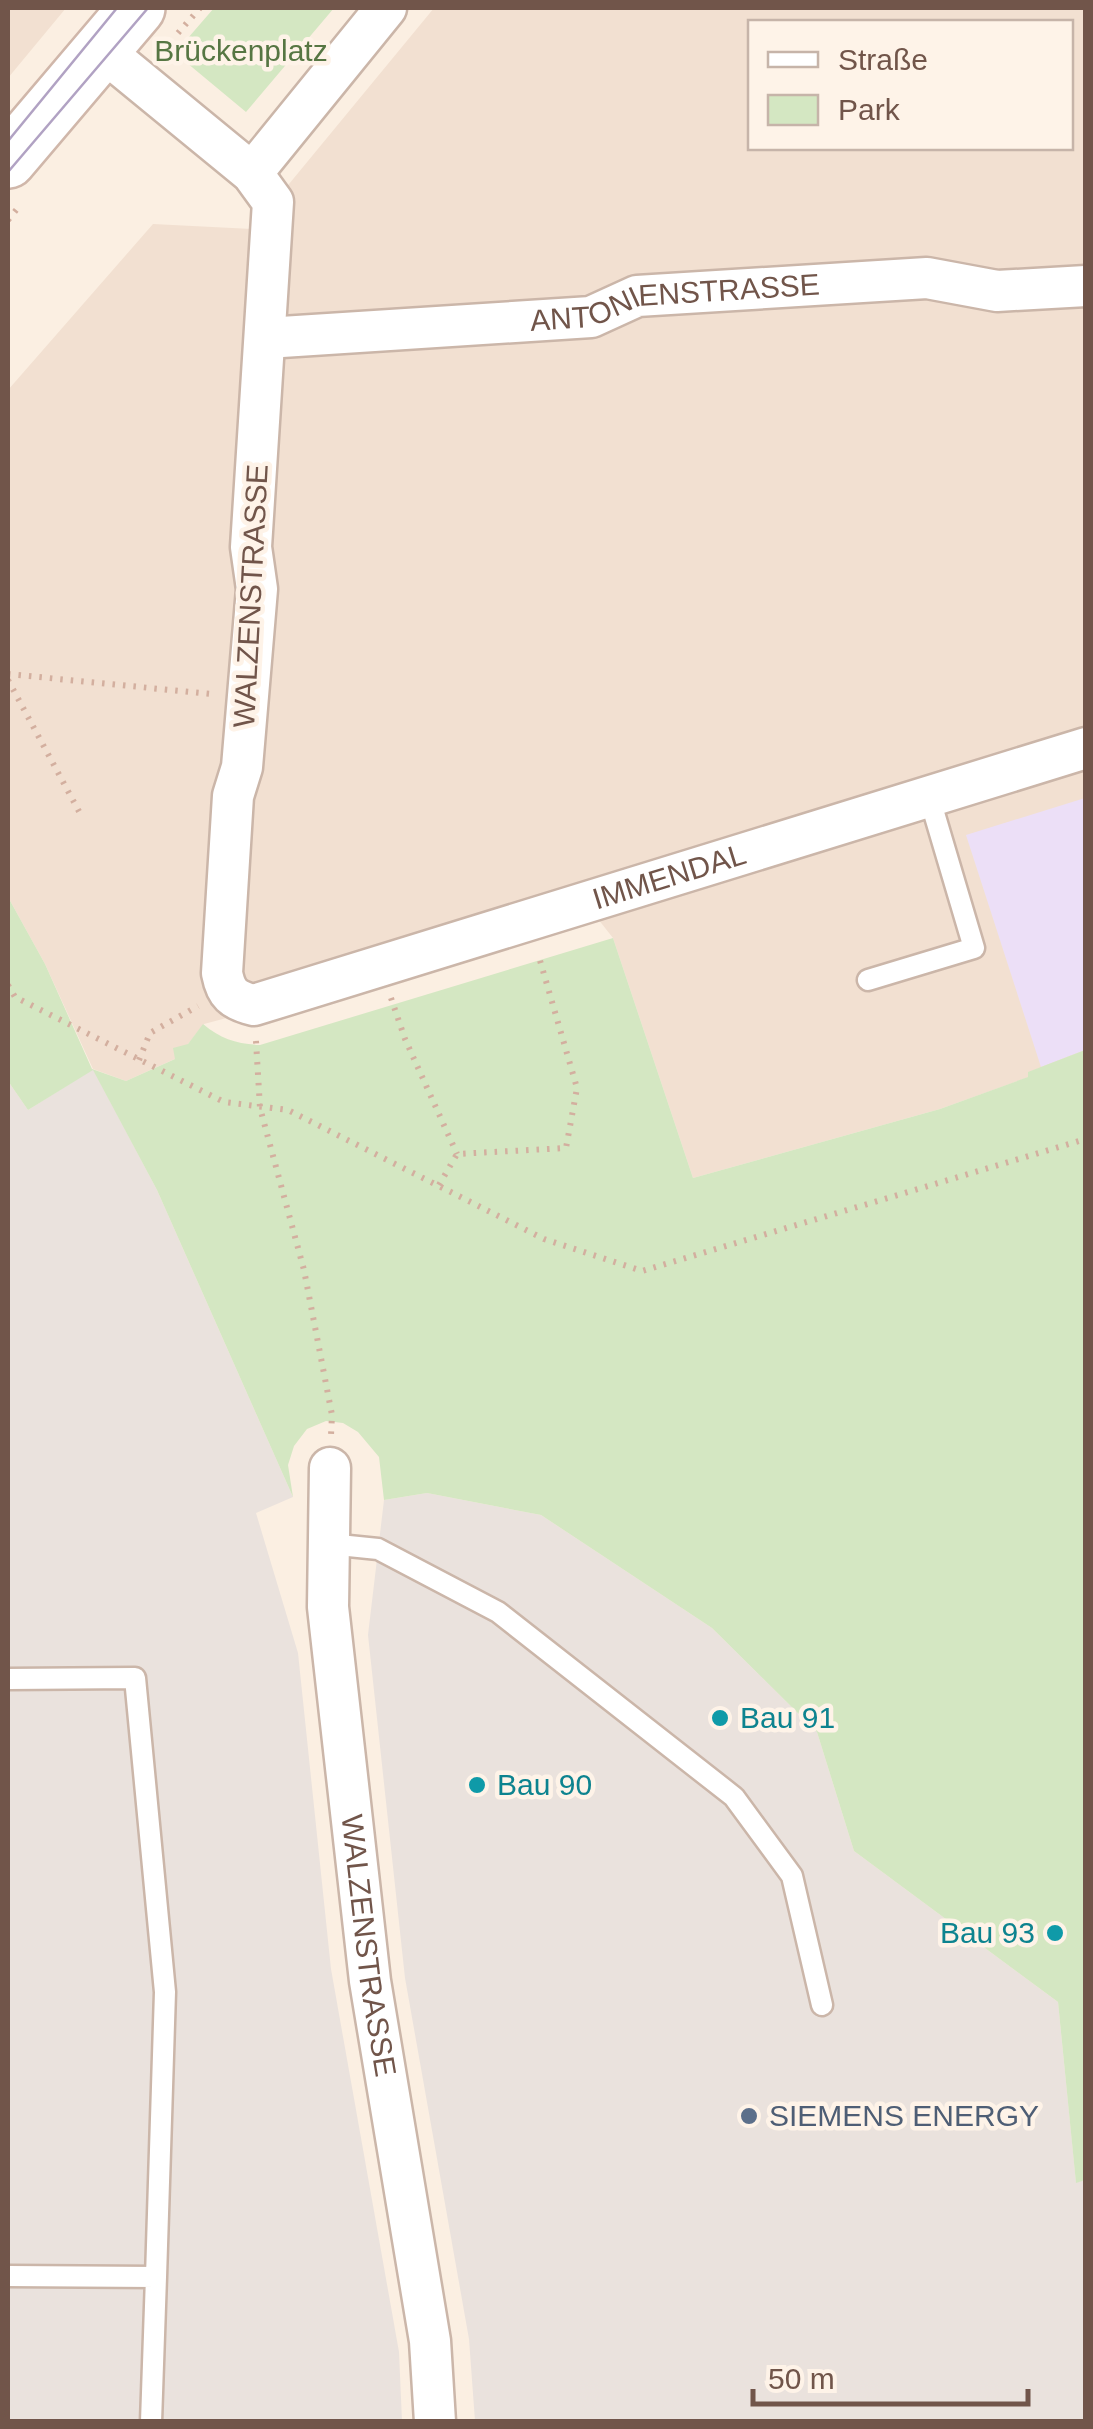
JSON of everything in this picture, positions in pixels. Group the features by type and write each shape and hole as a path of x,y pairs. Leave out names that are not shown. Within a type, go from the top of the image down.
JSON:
{"street":[{"path":"8,160 136,8"},
{"path":"102,50 252,173 386,8"},
{"name":"WALZENSTRASSE","path":"240,998 222,972 233,796 242,767 257,589 251,547 273,202 252,173"},
{"name":"ANTONIENSTRASSE","path":"266,338 591,316 637,296 927,278 997,291 1086,286"},
{"name":"IMMENDAL","path":"240,998 1086,748"},
{"name":"WALZENSTRASSE","path":"330,1468 328,1606 370,1982 430,2341 435,2422"}],"lane":[{"path":"868,980 974,948 929,796"},
{"path":"329,1544 378,1548 498,1612 734,1797 792,1876 822,2005"},
{"path":"8,1679 134,1678 165,1992 151,2422"},
{"path":"8,2276 156,2277"}],"path":[{"path":"8,677 212,694"},
{"path":"8,677 82,817"},
{"path":"457,1154 566,1148 577,1088 537,950"},
{"path":"8,985 15,998 224,1102 288,1110 544,1239 642,1270 1086,1139"},
{"path":"391,996 405,1038 457,1154"},
{"path":"139,1060 150,1033 240,998 260,1108 304,1270 332,1415 330,1468"},
{"path":"439,1185 457,1154"}],"shaded area":[{"path":"8,8 66,8 8,78"},
{"path":"434,8 1085,8 1085,1050 1028,1073 1029,1077 940,1109 693,1178 613,938 598,919 204,1024 177,1058 126,1081 93,1069 45,964 8,897 8,390 153,224 252,229"},
{"path":"1085,798 1085,1050 1041,1067 966,835"},
{"path":"93,1069 157,1190 293,1497 256,1513 298,1653 331,1969 399,2352 402,2421 8,2421 8,1081 28,1110"},
{"name":"SIEMENS ENERGY","path":"427,1493 541,1515 712,1628 817,1732 854,1851 1058,2002 1076,2182 1085,2180 1085,2421 475,2421 469,2339 405,1978 368,1635 384,1500"}],"green space":[{"name":"Brückenplatz","path":"214,8 334,8 246,112 175,53"},
{"path":"8,897 45,964 92,1069 126,1081 175,1059 173,1048 188,1044 203,1024 230,1040 260,1045 613,938 693,1178 940,1109 1028,1077 1028,1072 1085,1050 1085,2180 1076,2183 1058,2002 854,1851 817,1732 712,1628 541,1515 427,1493 384,1500 379,1457 358,1432 343,1423 326,1421 307,1429 294,1446 288,1465 293,1497 157,1190 93,1070 28,1110 8,1081"}],"tram line":[{"path":"8,141 117,8"},
{"path":"8,172 148,8"}],"place":[{"name":"Bau 91","path":"720,1718"},
{"name":"Bau 90","path":"477,1785"},
{"name":"Bau 93","path":"1055,1933"},
{"name":"SIEMENS ENERGY","path":"749,2116"}]}
